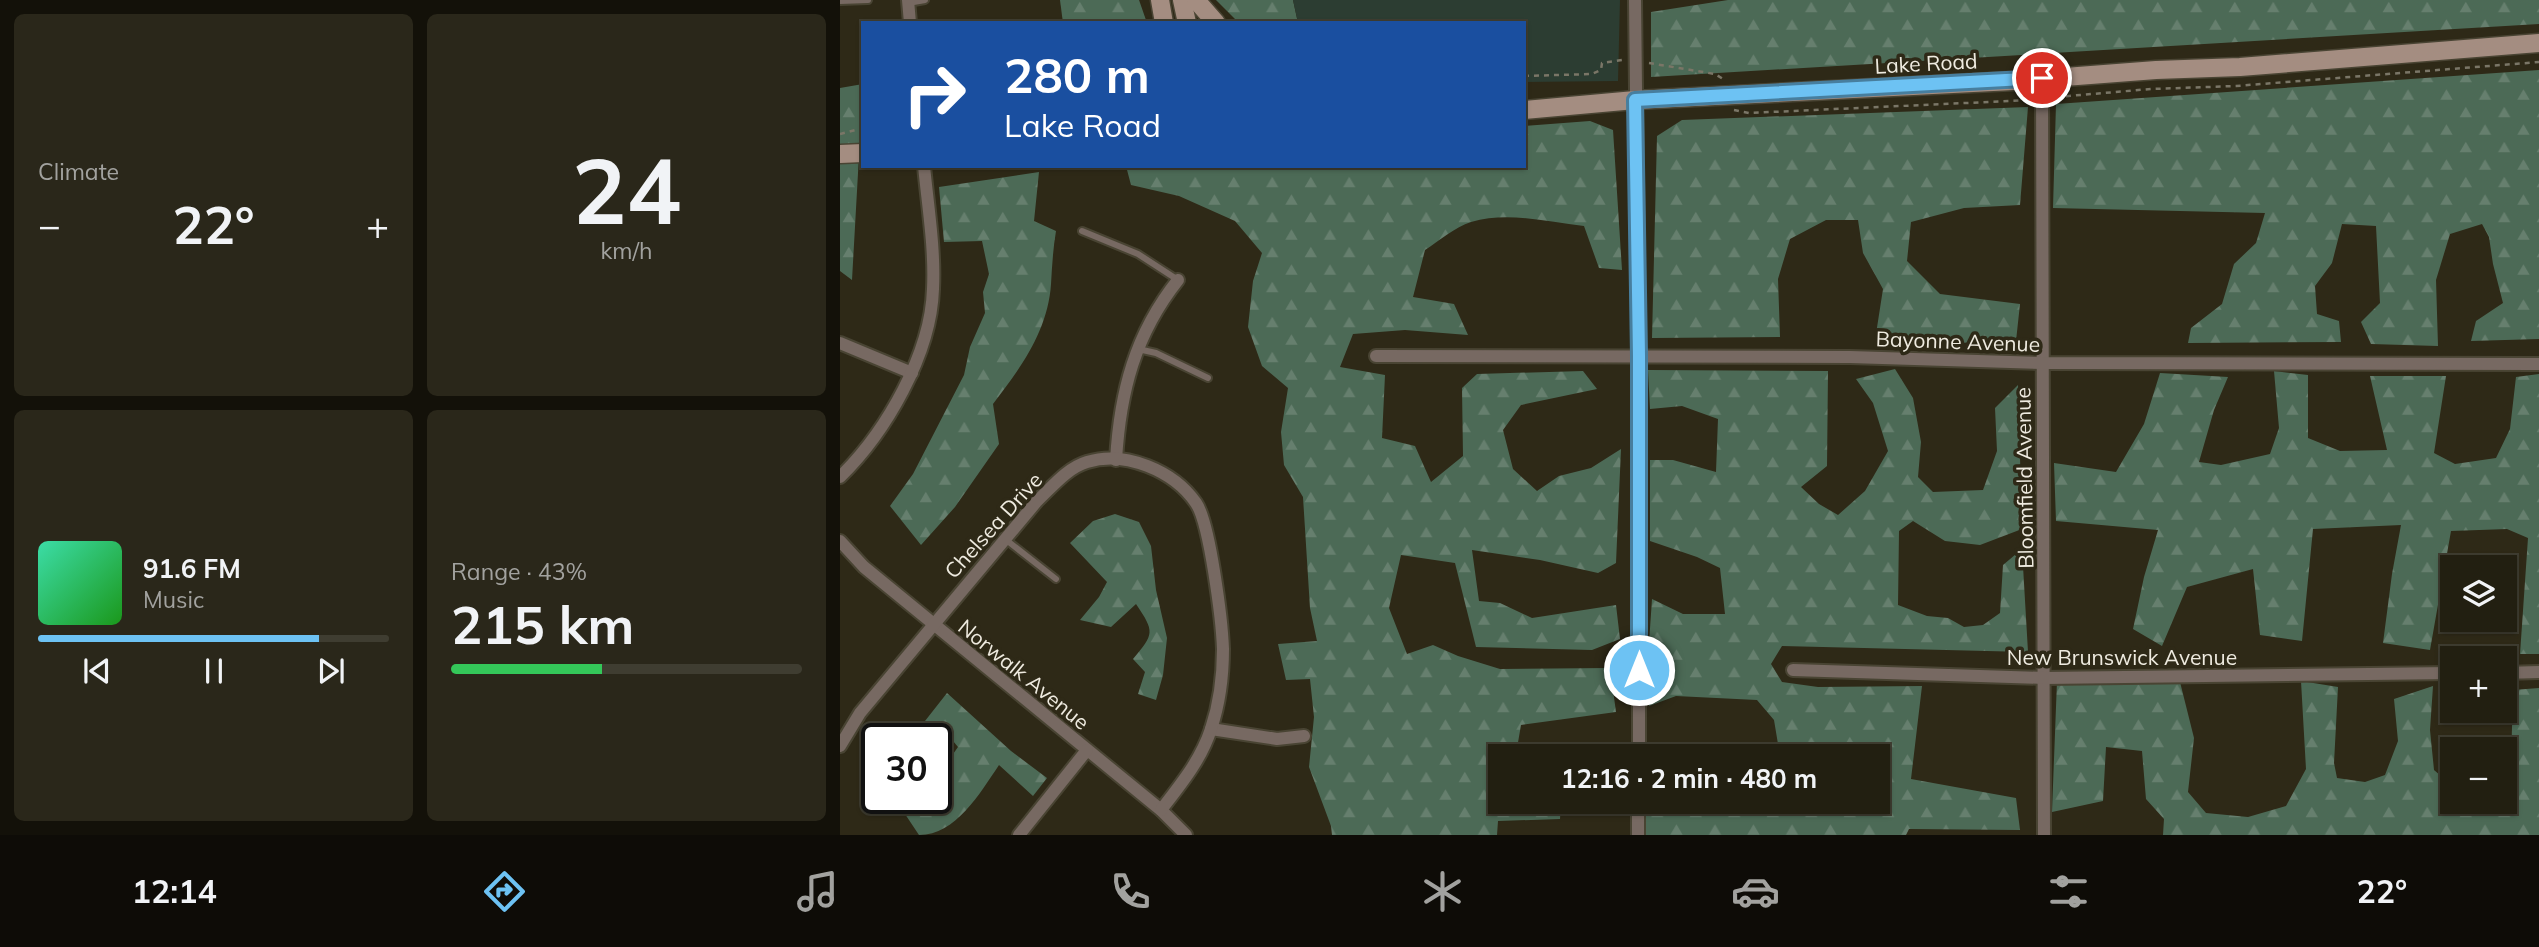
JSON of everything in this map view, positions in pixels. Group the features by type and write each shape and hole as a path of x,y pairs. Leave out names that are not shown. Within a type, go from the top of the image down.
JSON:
{"street":[{"path":"1160,0 1164,21"},
{"path":"1182,0 1187,21"},
{"path":"1196,0 1214,21"},
{"path":"1635,0 1639,744"},
{"path":"908,1 910,21"},
{"name":"Lake Road","path":"1526,110 1635,100 2240,67 2539,43"},
{"name":"Bloomfield Avenue","path":"2042,78 2044,835"},
{"path":"840,154 861,153"},
{"path":"840,477 859,459 885,422 912,373 923,346 933,291 924,168"},
{"path":"1116,460 1118,428 1129,370 1136,349 1166,295 1178,280"},
{"path":"840,343 912,373"},
{"name":"Bayonne Avenue","path":"1376,356 1850,357 2042,363 2539,364"},
{"name":"Chelsea Drive","path":"840,746 860,713 1037,501 1067,473 1087,462 1116,460 1138,463 1160,471 1183,488 1198,505 1208,536 1223,650 1211,729 1197,763 1161,810"},
{"name":"Norwalk Avenue","path":"840,541 864,567 1161,810 1186,835"},
{"name":"New Brunswick Avenue","path":"1793,670 2044,678 2440,673"},
{"path":"2517,673 2539,672"},
{"path":"1211,729 1277,739 1304,736"},
{"path":"1019,835 1087,750"},
{"path":"1638,835 1639,814"}],"lane":[{"path":"840,1 867,0"},
{"path":"908,1 925,0"},
{"path":"1082,231 1138,254 1178,280"},
{"path":"1136,349 1156,353 1208,378"},
{"path":"1004,539 1056,579"}],"path":[{"path":"1526,76 1592,74 1601,71 1602,63 1625,60"},
{"path":"1646,62 1715,74 1721,76 1726,86"},
{"path":"2050,99 2074,94 2236,86 2539,62"},
{"path":"1732,108 1736,112 1749,114 2032,100"},
{"path":"840,134 861,129"}],"green space":[{"path":"1060,0 1139,0 1146,21 1063,21"},
{"path":"1216,0 1293,0 1298,21 1237,21"},
{"path":"1293,0 1620,0 1618,81 1526,82 1526,21 1298,21"},
{"path":"1728,0 2539,0 2539,24 1651,77 1651,12"},
{"path":"2539,70 2539,339 2471,341 2476,321 2503,303 2489,237 2482,224 2450,234 2436,280 2438,346 2371,344 2361,322 2380,303 2376,226 2342,224 2332,263 2315,286 2317,314 2339,321 2341,342 2188,343 2191,328 2222,304 2234,264 2256,243 2265,213 2053,208 2056,104"},
{"path":"861,84 861,155 852,280 840,271 840,88"},
{"path":"2028,107 2020,205 1964,208 1911,222 1907,261 1940,294 2020,304 2016,341 1894,345 1876,334 1883,289 1863,253 1858,220 1826,220 1790,239 1778,279 1780,337 1652,338 1657,136 1682,120"},
{"path":"1590,121 1613,130 1622,270 1599,268 1584,226 1513,217 1465,224 1425,250 1413,297 1454,304 1468,335 1405,330 1353,334 1340,367 1385,375 1382,438 1415,446 1431,482 1463,456 1462,388 1477,374 1583,371 1597,389 1521,405 1503,430 1513,469 1537,491 1559,476 1591,468 1621,449 1616,563 1598,573 1540,560 1472,550 1479,601 1500,603 1532,618 1616,605 1620,639 1592,650 1476,647 1455,563 1401,555 1389,608 1407,654 1433,645 1500,669 1610,668 1616,712 1521,725 1518,744 1488,744 1488,814 1560,814 1560,819 1498,821 1497,835 1332,835 1309,767 1314,717 1310,679 1286,680 1278,644 1317,641 1310,608 1303,497 1284,465 1281,432 1288,388 1262,366 1248,327 1253,281 1262,253 1235,221 1179,196 1131,185 1127,168 1526,168 1526,126"},
{"path":"1039,172 1034,221 1056,231 1049,301 1044,318 1031,348 993,404 999,444 955,507 921,545 890,506 913,474 964,375 970,347 985,313 983,292 989,274 982,241 944,242 939,187"},
{"path":"1895,369 1913,398 1921,442 1918,477 1933,492 1983,490 1997,451 1995,408 2018,385 2022,529 1980,545 1945,541 1913,521 1899,531 1898,605 1927,616 1948,618 1964,627 1983,625 2000,613 2003,565 2022,549 2028,652 1782,646 1771,664 1782,682 1818,687 1922,686 1911,779 2016,798 2020,830 1909,829 1906,835 1645,835 1646,814 1890,814 1890,744 1778,744 1774,720 1757,700 1676,696 1649,706 1647,673 1652,599 1683,614 1725,614 1720,568 1650,541 1650,460 1673,460 1716,472 1718,419 1682,406 1650,409 1648,370 1828,371 1827,466 1801,487 1819,504 1838,515 1865,491 1888,451 1873,403 1856,379"},
{"path":"2274,371 2308,375 2308,438 2340,451 2387,450 2370,376 2446,376 2434,453 2455,464 2496,458 2510,429 2516,377 2539,374 2539,654 2520,654 2528,538 2507,529 2451,531 2447,555 2440,555 2440,593 2430,650 2383,643 2401,525 2313,529 2302,641 2260,635 2253,569 2187,587 2162,646 2133,629 2158,530 2056,521 2054,463 2116,472 2144,424 2160,373 2228,377 2214,410 2199,462 2221,465 2270,454 2279,428"},
{"path":"1115,514 1139,522 1151,546 1156,590 1167,638 1163,675 1156,700 1138,694 1145,672 1133,659 1150,633 1136,604 1111,627 1080,620 1099,597 1107,582 1070,543 1093,521"},
{"path":"2057,681 2180,682 2194,738 2188,792 2206,813 2248,817 2286,806 2306,769 2301,681 2338,687 2334,763 2337,778 2365,782 2385,775 2398,741 2394,699 2433,686 2430,730 2434,770 2440,775 2440,814 2517,814 2517,737 2512,737 2512,723 2517,723 2517,690 2539,688 2539,835 2163,835 2164,819 2146,799 2142,751 2106,747 2103,801 2052,812"},
{"path":"947,693 1011,751 1047,778 1033,796 999,765 956,820 932,833 919,835 905,814 952,814 952,755 958,747 952,740 952,723 925,721"}],"route":[{"path":"1639,670 1639,356 1635,100 2042,78"}]}
